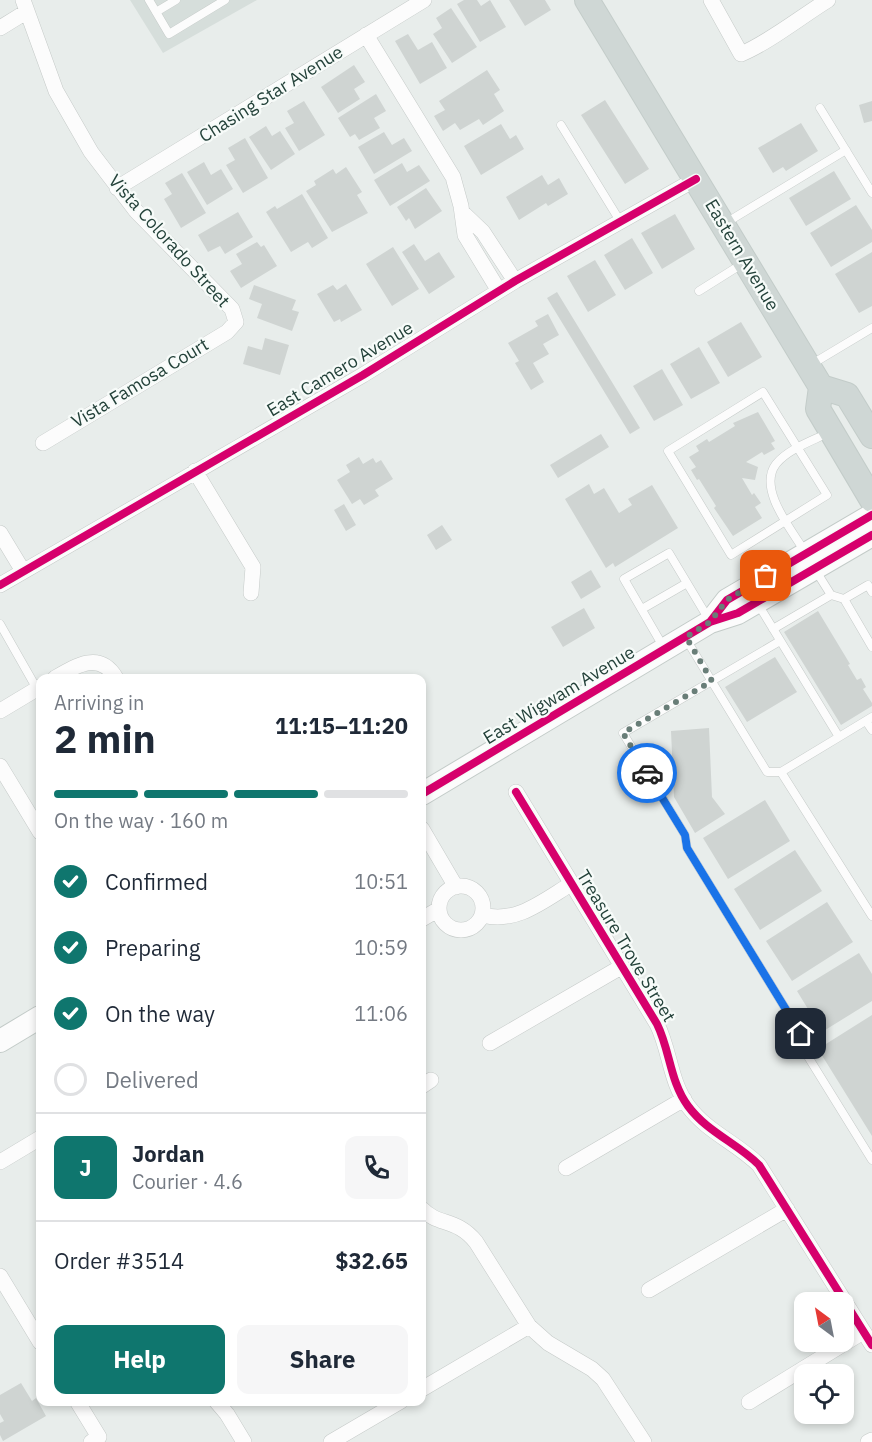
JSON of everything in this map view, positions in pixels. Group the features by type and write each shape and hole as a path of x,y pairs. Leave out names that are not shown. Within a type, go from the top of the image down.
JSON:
{"main road":[{"name":"Eastern Avenue","path":"588,0 821,387"},
{"path":"872,436 847,395 821,387 818,409 872,500"},
{"name":"East Wigwam Avenue","path":"426,792 710,622 738,613 758,603 872,515"},
{"name":"East Wigwam Avenue","path":"710,622 727,600 872,535"},
{"path":"0,1041 36,1019"}],"street":[{"name":"Chasing Star Avenue","path":"117,188 424,0"},
{"path":"711,0 741,54 756,48 767,38 828,0"},
{"path":"0,28 24,6"},
{"name":"Vista Colorado Street","path":"24,6 56,91 91,152 117,188 232,309 236,322"},
{"path":"366,35 453,177 465,235 499,291"},
{"name":"East Camero Avenue","path":"0,585 363,375 515,281 696,179"},
{"path":"462,212 477,224 515,281"},
{"name":"Vista Famosa Court","path":"43,442 227,332 236,322"},
{"path":"195,471 253,567 251,593"},
{"path":"0,533 23,572"},
{"path":"63,674 86,663 99,662 110,667 114,674"},
{"path":"0,711 36,690"},
{"path":"0,766 36,825"},
{"name":"Treasure Trove Street","path":"516,792 664,1038 671,1068 684,1099 708,1126 749,1155 759,1165 868,1339"},
{"path":"426,836 456,887"},
{"path":"483,915 496,918 509,917 525,911 571,884"},
{"path":"466,886 478,894 482,900 483,915 475,926 469,929 455,930 443,922 438,909 442,896 456,887 466,886"},
{"path":"426,916 438,909"},
{"path":"490,1043 621,967"},
{"path":"566,1168 684,1099"},
{"path":"0,1162 36,1140"},
{"path":"649,1290 787,1209"},
{"path":"426,1213 467,1231 529,1326 548,1343 592,1369 603,1379 644,1442"},
{"path":"0,1276 36,1335"},
{"path":"426,1387 529,1326"},
{"path":"749,1402 868,1339"},
{"path":"79,1406 95,1439"},
{"path":"220,1406 244,1442"},
{"path":"331,1442 390,1406"},
{"path":"868,1442 872,1440"}],"lane":[{"path":"149,0 169,34 225,0"},
{"path":"156,12 176,0"},
{"path":"820,108 872,193"},
{"path":"561,125 620,221"},
{"path":"723,225 846,150"},
{"path":"474,251 490,242"},
{"path":"699,291 746,262"},
{"path":"808,366 872,328"},
{"path":"763,392 826,495 786,521 731,555 668,451 763,392"},
{"path":"831,431 798,448 776,464 771,475 770,487 772,497 831,595 844,599 872,647"},
{"path":"665,650 624,579 669,553 710,622"},
{"path":"642,609 687,583"},
{"path":"844,599 868,585 872,592"},
{"path":"773,629 831,595"},
{"path":"758,603 839,737"},
{"path":"0,624 36,683"},
{"path":"686,637 767,772 781,772 869,719 872,730"},
{"path":"780,641 623,733 685,835 687,848 801,1034 807,1055 872,1160"},
{"path":"781,772 869,903 872,916"}],"shaded area":[{"path":"130,0 257,0 163,53"}],"building":[{"path":"464,0 477,0 481,6 490,0 506,27 480,42 457,4"},
{"path":"509,0 545,0 551,10 525,26"},
{"path":"451,8 477,47 452,63 433,34 442,28 436,18"},
{"path":"408,34 418,50 432,42 447,68 420,84 395,41"},
{"path":"354,65 365,82 354,89 360,99 338,113 321,87"},
{"path":"487,70 500,90 494,94 504,111 483,125 479,119 460,130 455,123 443,131 434,116 445,110 439,101"},
{"path":"376,94 386,111 374,118 380,128 359,140 355,134 350,137 338,118"},
{"path":"605,100 649,169 625,184 581,115"},
{"path":"304,101 325,135 299,151 285,128 294,123 287,111"},
{"path":"872,101 872,121 864,123 859,105"},
{"path":"801,123 818,151 786,171 783,167 773,173 758,148"},
{"path":"501,124 510,139 516,135 524,149 481,175 464,146"},
{"path":"266,126 272,136 280,131 295,154 271,170 249,137"},
{"path":"384,132 392,145 404,138 412,151 374,174 358,147"},
{"path":"245,138 268,178 243,193 226,165 235,160 228,148"},
{"path":"204,162 211,175 221,169 233,189 207,205 187,172"},
{"path":"402,163 407,172 419,165 430,181 390,206 374,180"},
{"path":"346,167 362,192 357,195 368,213 332,232 306,191 316,185 314,181 333,169 336,174"},
{"path":"834,171 851,199 806,226 789,198"},
{"path":"182,173 206,213 181,228 164,199 172,194 165,183"},
{"path":"542,175 548,185 559,178 568,194 548,206 546,203 519,220 506,197"},
{"path":"426,188 442,211 415,229 409,218 406,221 397,207"},
{"path":"302,194 328,238 312,248 308,242 291,252 266,212 275,206 277,209"},
{"path":"856,205 872,230 872,242 831,267 810,233"},
{"path":"238,212 253,237 225,254 220,246 208,252 198,235"},
{"path":"675,214 695,249 662,269 641,233"},
{"path":"632,238 653,273 625,290 604,255"},
{"path":"257,242 261,247 264,245 277,266 241,288 230,271 242,264 236,254"},
{"path":"414,244 425,261 439,252 455,277 429,294 402,252"},
{"path":"393,247 419,289 392,306 366,264"},
{"path":"872,252 872,306 859,313 835,274"},
{"path":"595,260 616,295 588,312 567,276"},
{"path":"346,284 362,310 341,322 340,319 334,322 317,294 333,285 337,290"},
{"path":"254,285 296,300 292,310 299,312 292,331 257,318 262,304 249,299"},
{"path":"557,292 640,428 630,434 547,298"},
{"path":"548,314 559,335 543,344 549,354 533,363 544,382 531,390 515,363 519,361 508,343 538,326 535,321"},
{"path":"741,322 762,357 728,377 707,342"},
{"path":"265,338 289,345 280,375 243,364 248,346 262,350"},
{"path":"699,347 720,383 691,399 670,364"},
{"path":"662,369 683,405 654,421 633,386"},
{"path":"758,412 775,441 771,443 775,449 764,455 762,452 746,462 758,467 755,480 742,478 752,495 754,493 761,503 755,507 762,518 733,536 714,508 716,506 699,479 697,480 691,470 696,467 689,457 699,451 696,446 707,439 709,442 735,426 733,423"},
{"path":"601,434 609,447 558,478 550,465"},
{"path":"359,457 363,464 373,458 376,463 381,460 393,479 375,490 379,496 364,505 360,499 352,504 337,480 350,472 346,465"},
{"path":"589,484 594,494 604,488 619,513 632,505 628,499 652,485 678,528 615,567 613,563 606,568 565,499"},
{"path":"344,504 356,525 346,531 334,510"},
{"path":"442,525 452,540 436,550 427,535"},
{"path":"591,570 601,587 581,599 571,582"},
{"path":"584,608 595,628 563,647 551,627"},
{"path":"818,611 857,680 861,678 866,687 863,689 872,703 872,706 841,725 784,632"},
{"path":"775,657 797,692 747,722 725,687"},
{"path":"709,728 712,797 725,814 695,833 674,797 671,731"},
{"path":"765,800 790,841 728,879 703,838"},
{"path":"795,850 822,891 760,930 734,889"},
{"path":"827,902 853,942 792,981 766,941"},
{"path":"859,953 872,974 872,1001 822,1032 797,991"},
{"path":"872,1015 872,1136 818,1049"},
{"path":"21,1383 32,1401 36,1398 36,1406 40,1406 46,1416 3,1441 0,1435 0,1423 4,1421 0,1414 0,1395"}],"cycle path":[{"path":"0,585 363,375 515,281 696,179"},
{"path":"710,622 727,600 872,515"},
{"path":"426,792 710,622 738,613 872,535"},
{"path":"516,792 657,1024 682,1097 704,1123 759,1165 872,1345"}],"way so far":[{"path":"647,773 623,733 712,681 686,637 710,622 727,600 766,576"}],"route":[{"path":"647,773 685,835 687,848 801,1034"}]}
